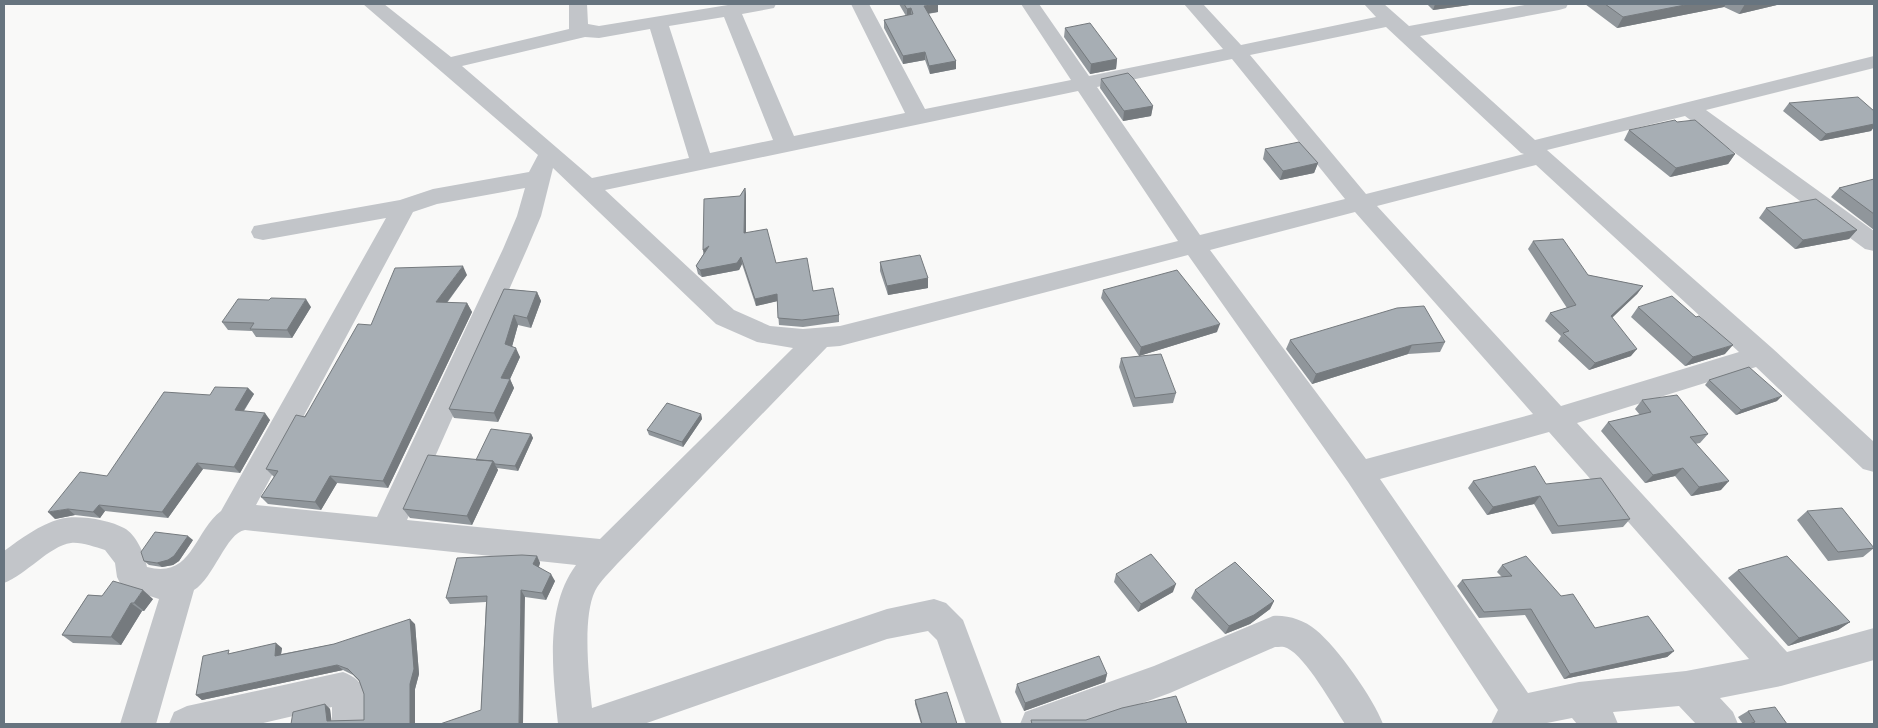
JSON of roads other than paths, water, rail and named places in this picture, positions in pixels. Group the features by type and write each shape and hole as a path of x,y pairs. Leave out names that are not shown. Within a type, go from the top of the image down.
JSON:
{"street":[{"path":"372,4 447,64 587,186 725,317 766,335 803,339 840,336 1194,246 1360,202 1690,109 1874,62"},
{"path":"578,4 578,27 585,31"},
{"path":"447,64 585,31 599,32 766,4"},
{"path":"860,4 919,119"},
{"path":"1030,4 1194,246 1359,473 1515,718 1589,711 1686,688 1781,670 1874,644"},
{"path":"1193,4 1237,52 1360,202 1781,670"},
{"path":"1373,4 1534,153 1762,355 1874,460"},
{"path":"587,186 1237,52 1559,4"},
{"path":"731,10 786,145"},
{"path":"658,23 702,163"},
{"path":"1690,109 1874,243"},
{"path":"386,532 465,363 526,224 538,178 550,154"},
{"path":"263,232 404,207 433,197 538,178"},
{"path":"4,570 44,541 57,534 78,530 115,538 130,559 133,577 160,584 181,580 195,571 222,530 232,519 404,207"},
{"path":"576,724 571,635 573,612 581,584 606,554 820,337"},
{"path":"1359,473 1555,419 1762,355"},
{"path":"232,519 245,517 606,554"},
{"path":"138,724 181,580"},
{"path":"595,724 886,624 934,614 951,631 984,724"},
{"path":"1038,724 1158,681 1273,632 1282,631 1297,635 1313,648 1365,724"},
{"path":"1686,688 1720,724"},
{"path":"187,724 343,689 350,698 350,724"}]}
